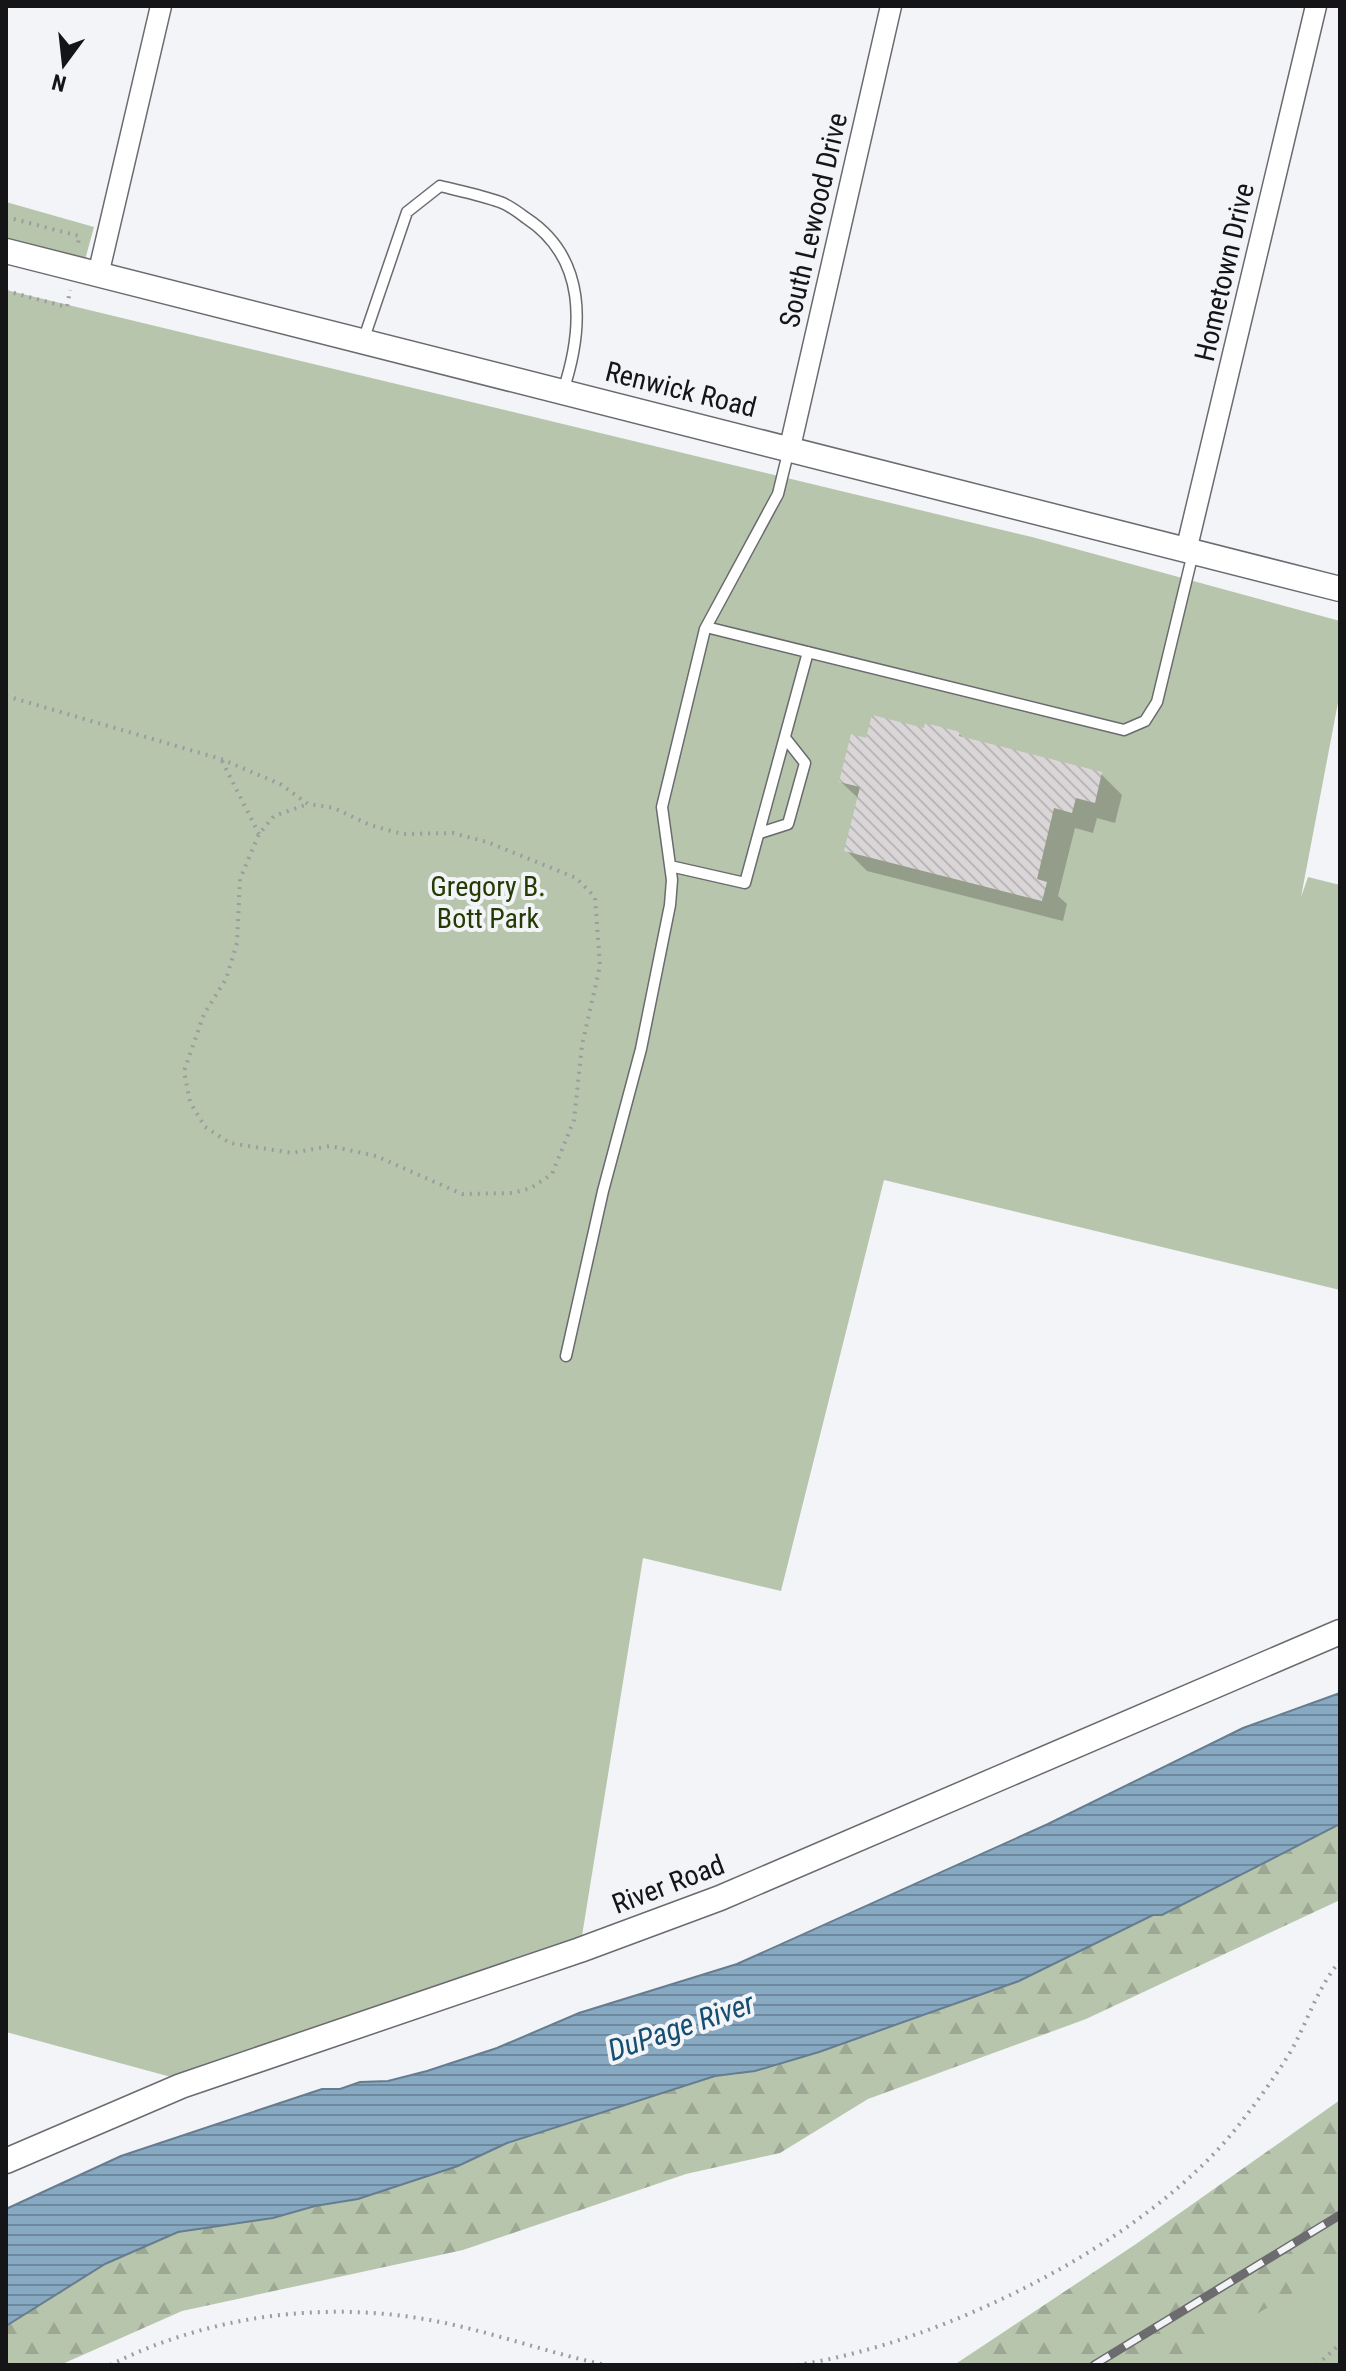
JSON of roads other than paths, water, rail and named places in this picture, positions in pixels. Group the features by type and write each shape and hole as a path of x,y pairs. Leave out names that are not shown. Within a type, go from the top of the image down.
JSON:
{"street":[{"path":"86,272 161,6"},
{"name":"South Lewood Drive","path":"790,447 891,6"},
{"name":"Hometown Drive","path":"1190,552 1316,6"},
{"name":"Renwick Road","path":"6,251 790,447 1340,589"},
{"name":"River Road","path":"6,2161 181,2086 580,1950 720,1898 1340,1632"}],"lane":[{"path":"363,341 407,212 440,186 503,202 550,234 571,273 578,319 574,359 563,391"},
{"path":"566,1356 603,1191 641,1049 670,905 670,866 662,807 706,627 778,494 790,447"},
{"path":"706,627 1124,730 1145,721 1157,702 1190,552"},
{"path":"670,866 745,883 808,652"},
{"path":"760,833 788,824 797,794 805,763 786,739"}],"water":[{"name":"DuPage River","path":"1340,1693 1340,1824 1162,1915 1153,1915 1019,1981 819,2052 755,2071 715,2076 507,2143 458,2166 358,2199 315,2206 273,2218 178,2232 105,2264 6,2326 6,2209 121,2156 322,2089 388,2081 427,2071 497,2048 579,2013 737,1964 1048,1824 1243,1728"}],"railway":[{"path":"1094,2365 1340,2215"}],"park label":[{"name":"Gregory B. Bott Park","path":"488,902"}]}
